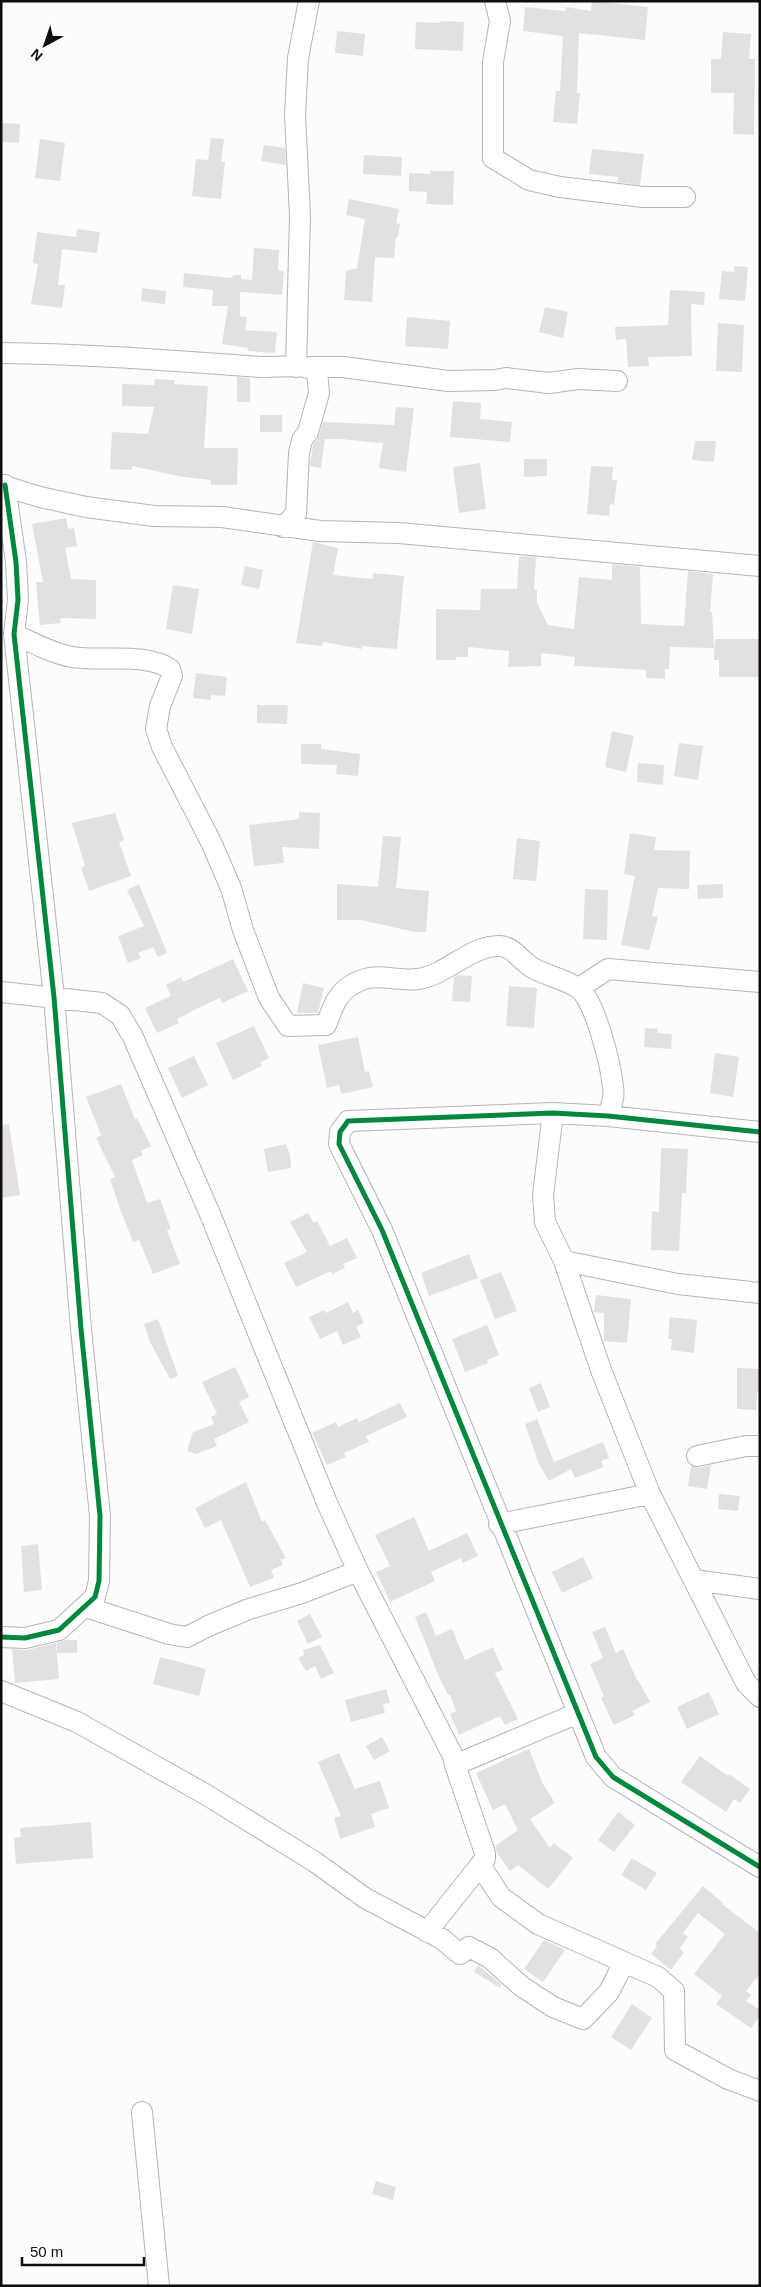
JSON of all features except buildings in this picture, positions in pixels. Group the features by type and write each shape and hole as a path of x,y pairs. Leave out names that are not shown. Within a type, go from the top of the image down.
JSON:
{"street":[{"path":"303,367 300,216 294,115 298,58 309,1"},
{"path":"495,1 500,21 493,62 491,152 493,158 529,180 560,187 643,197 685,197"},
{"path":"1,354 140,358 277,368 343,367 448,381 506,378 549,383 578,379 617,381"},
{"path":"283,527 296,514 298,454 302,440 308,432 319,393 317,372 303,367"},
{"path":"1,1637 25,1638 53,1632 86,1607 95,1597 99,1581 100,1516 80,1329 54,997 14,634 18,600 16,562 3,485 40,497 86,507 154,516 222,517 320,531 399,533 760,566"},
{"path":"14,634 71,657 145,660 163,664 170,668 172,676 160,706 156,728 162,747 211,842 231,888 243,930 266,990 273,1005 288,1026 326,1025 338,995 354,983 372,976 418,979 438,973 482,950 500,946 515,952 530,968 579,988 590,1002 596,1017 613,1087 613,1102 608,1116"},
{"path":"579,988 608,969 760,982"},
{"path":"1,992 102,1003 120,1015 133,1037 210,1214 327,1503 358,1571 453,1756 486,1853 485,1859 427,1932"},
{"path":"553,1113 543,1195 545,1222 564,1261 601,1370 650,1494 746,1683 760,1697"},
{"path":"760,1132 608,1116 553,1113 348,1121 340,1132 339,1144 382,1230 499,1524 596,1757 613,1777 760,1867"},
{"path":"564,1261 678,1284 760,1293"},
{"path":"697,1456 746,1446 760,1446"},
{"path":"499,1524 650,1494"},
{"path":"86,1607 169,1634 187,1637 249,1609 302,1593 358,1571"},
{"path":"694,1580 760,1589"},
{"path":"1,1692 77,1722 205,1794 315,1862 365,1898 427,1932 442,1938 460,1954 469,1947 490,1958 521,1986 554,2008 583,2019 609,1992 624,1962"},
{"path":"456,1765 578,1713"},
{"path":"480,1865 501,1897 538,1924 658,1977 674,1991 675,2050 728,2079 760,2091"},
{"path":"142,2112 159,2286"}],"cycle path":[{"path":"1,1637 25,1638 59,1630 95,1597 99,1581 100,1516 81,1329 54,997 14,634 18,600 16,562 5,485"},
{"path":"760,1132 608,1116 553,1113 348,1121 340,1132 339,1144 382,1230 596,1757 613,1777 760,1867"}]}
